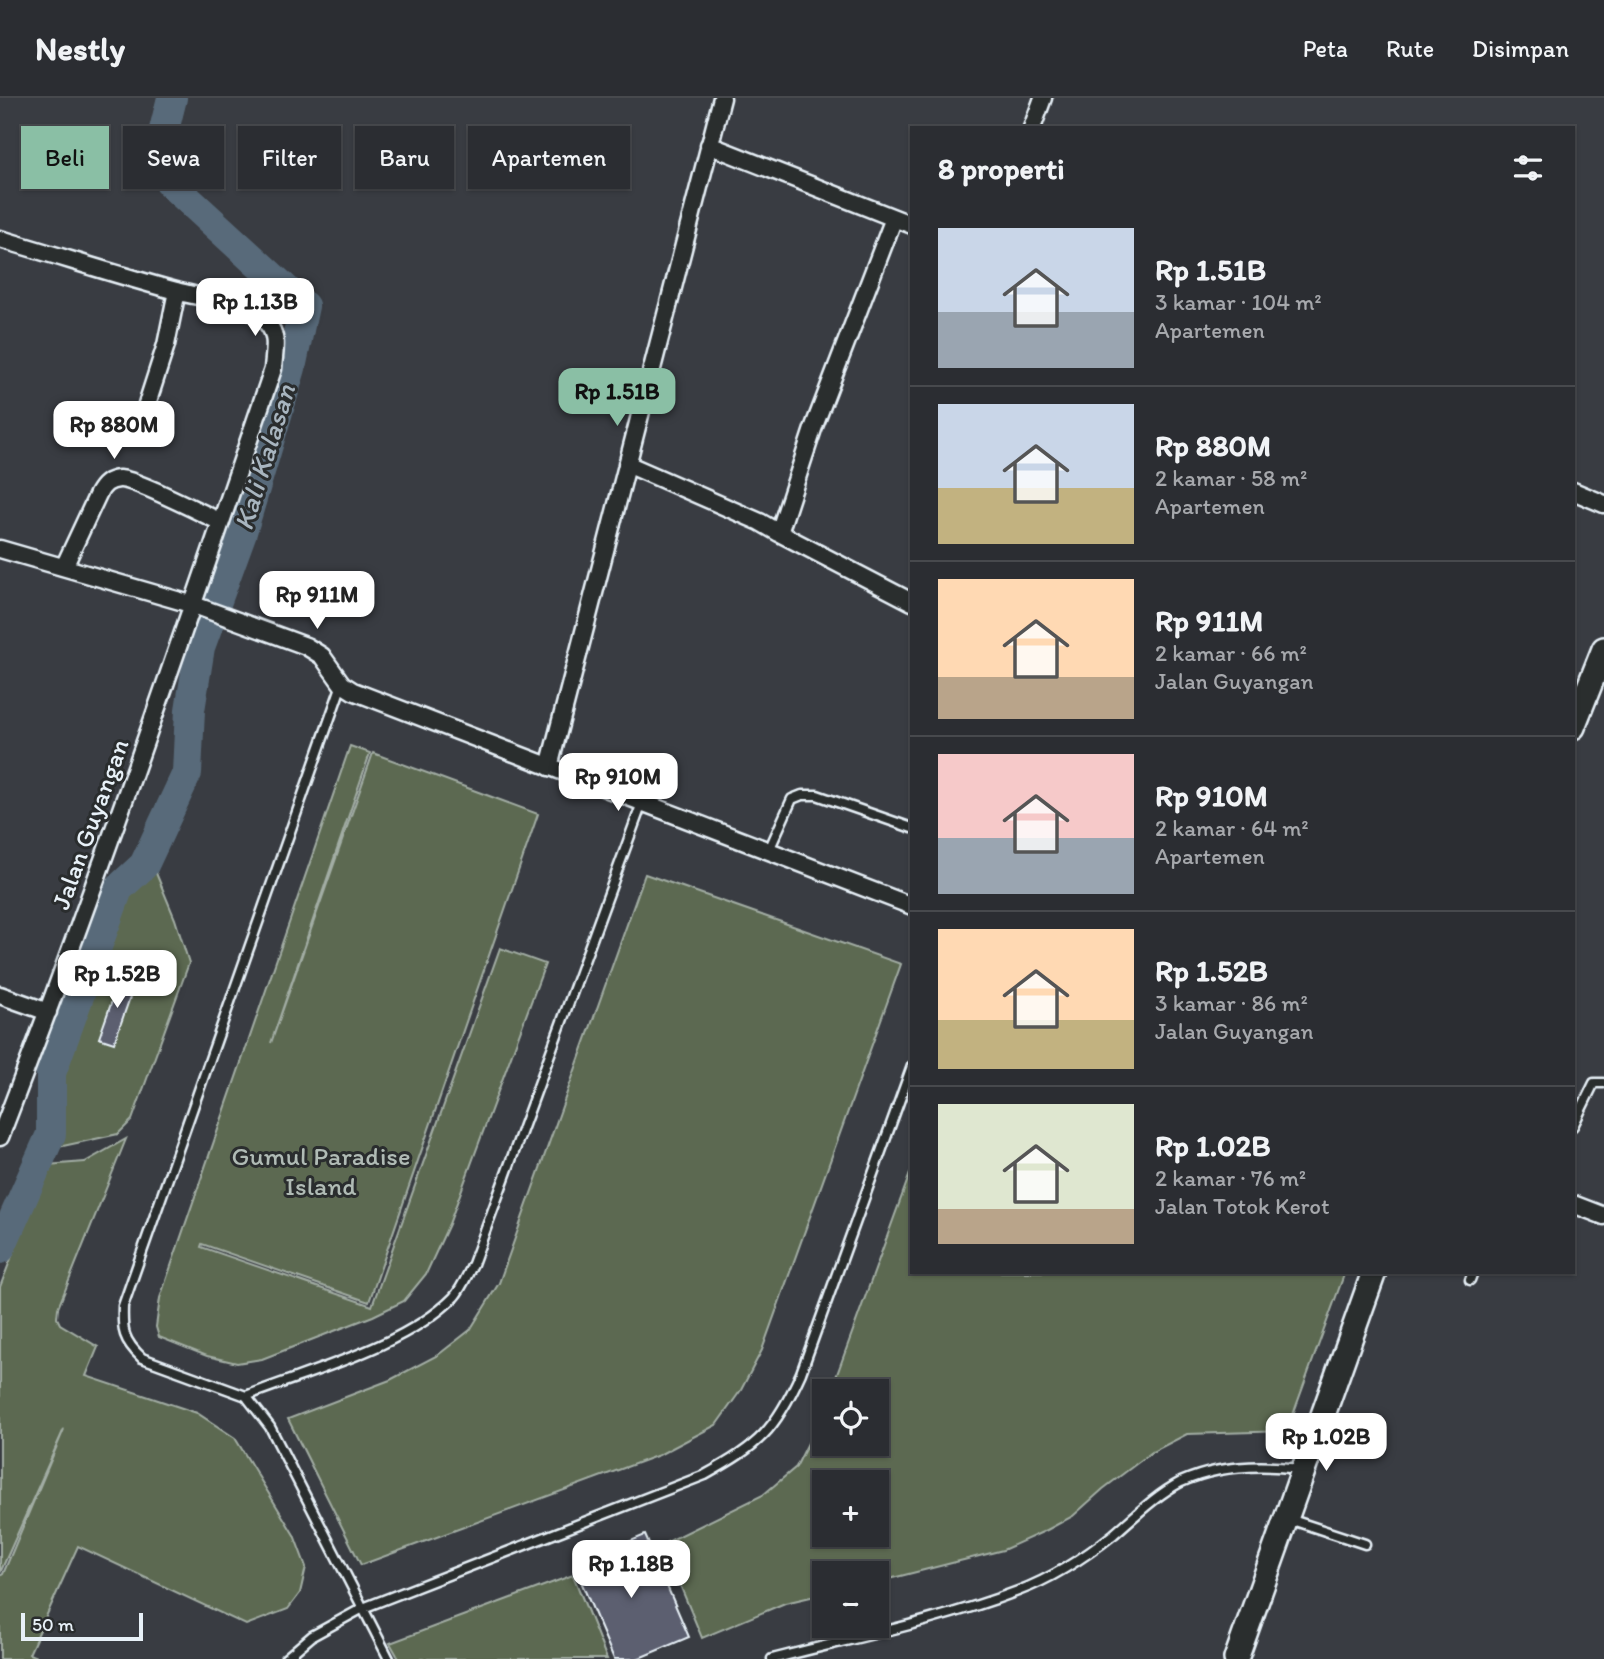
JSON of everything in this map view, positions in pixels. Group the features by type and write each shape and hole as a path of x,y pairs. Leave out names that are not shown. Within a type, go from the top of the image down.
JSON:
{"main road":[{"path":"1575,722 1604,649"},
{"path":"1236,1659 1373,1274"}],"street":[{"path":"549,767 722,98"},
{"path":"1033,126 1043,98"},
{"path":"709,145 910,224"},
{"path":"779,533 813,429 894,218"},
{"name":"Jalan Guyangan","path":"0,239 252,312 269,325 276,338 273,369 221,522 199,607 0,1137"},
{"path":"147,404 166,345 177,291"},
{"path":"627,464 760,522 910,601"},
{"path":"64,567 98,494 103,485 110,481 128,480 221,522"},
{"path":"1575,492 1604,504"},
{"path":"0,549 199,607 306,646 322,656 342,684 353,691 910,905"},
{"path":"0,995 48,1012"},
{"path":"1575,1205 1604,1216"}],"lane":[{"path":"342,684 123,1306 122,1331 130,1346 142,1358 246,1396 270,1427 389,1659"},
{"path":"769,850 792,799 802,794 817,794 910,827"},
{"path":"246,1396 391,1340 432,1316 456,1295 473,1264 642,803"},
{"path":"285,1659 312,1636 363,1608 705,1475 740,1456 766,1435 786,1405 801,1373 910,1072"},
{"path":"1575,1122 1594,1083 1604,1083"},
{"path":"772,1659 1020,1591 1073,1564 1181,1482 1221,1469 1268,1465 1304,1469"},
{"path":"1286,1518 1365,1544"}],"green space":[{"name":"Gumul Paradise Island","path":"350,746 370,753 271,1043 373,753 538,814 369,1302 202,1244 201,1247 372,1306 500,948 545,964 449,1224 426,1274 404,1301 373,1316 262,1359 237,1363 207,1356 159,1337 156,1327 160,1298"},
{"path":"156,873 189,963 132,1120 118,1134 54,1148 60,1116 57,1071 126,893 146,874"},
{"path":"645,874 901,964 762,1350 741,1390 716,1425 659,1455 361,1565 288,1419 390,1380 438,1355 470,1330 499,1283"},
{"path":"126,1139 58,1308 57,1318 60,1324 98,1347 86,1376 197,1413 235,1438 294,1535 306,1567 300,1593 288,1609 246,1625 78,1546 29,1654 41,1659 0,1659 0,1576 64,1429 0,1573 0,1287 47,1165 85,1162"},
{"path":"910,1174 910,1274 1344,1274 1287,1431 1187,1434 1152,1452 1073,1516 1003,1550 889,1579 889,1561 812,1561 812,1597 785,1603 702,1638 663,1544 763,1495 796,1467 812,1435 812,1456 889,1456 889,1379 835,1379"},
{"path":"573,1575 607,1659 399,1659 390,1643"}],"building":[{"path":"120,978 135,983 114,1043 99,1038"},
{"path":"645,1535 689,1637 637,1659 614,1659 574,1565"}],"waterway":[{"name":"Kali Kalasan","path":"0,1249 51,1134 51,1073 118,889 144,865 187,773 190,710 200,647 242,532 291,368 304,306 170,183 158,154 172,98"}]}
